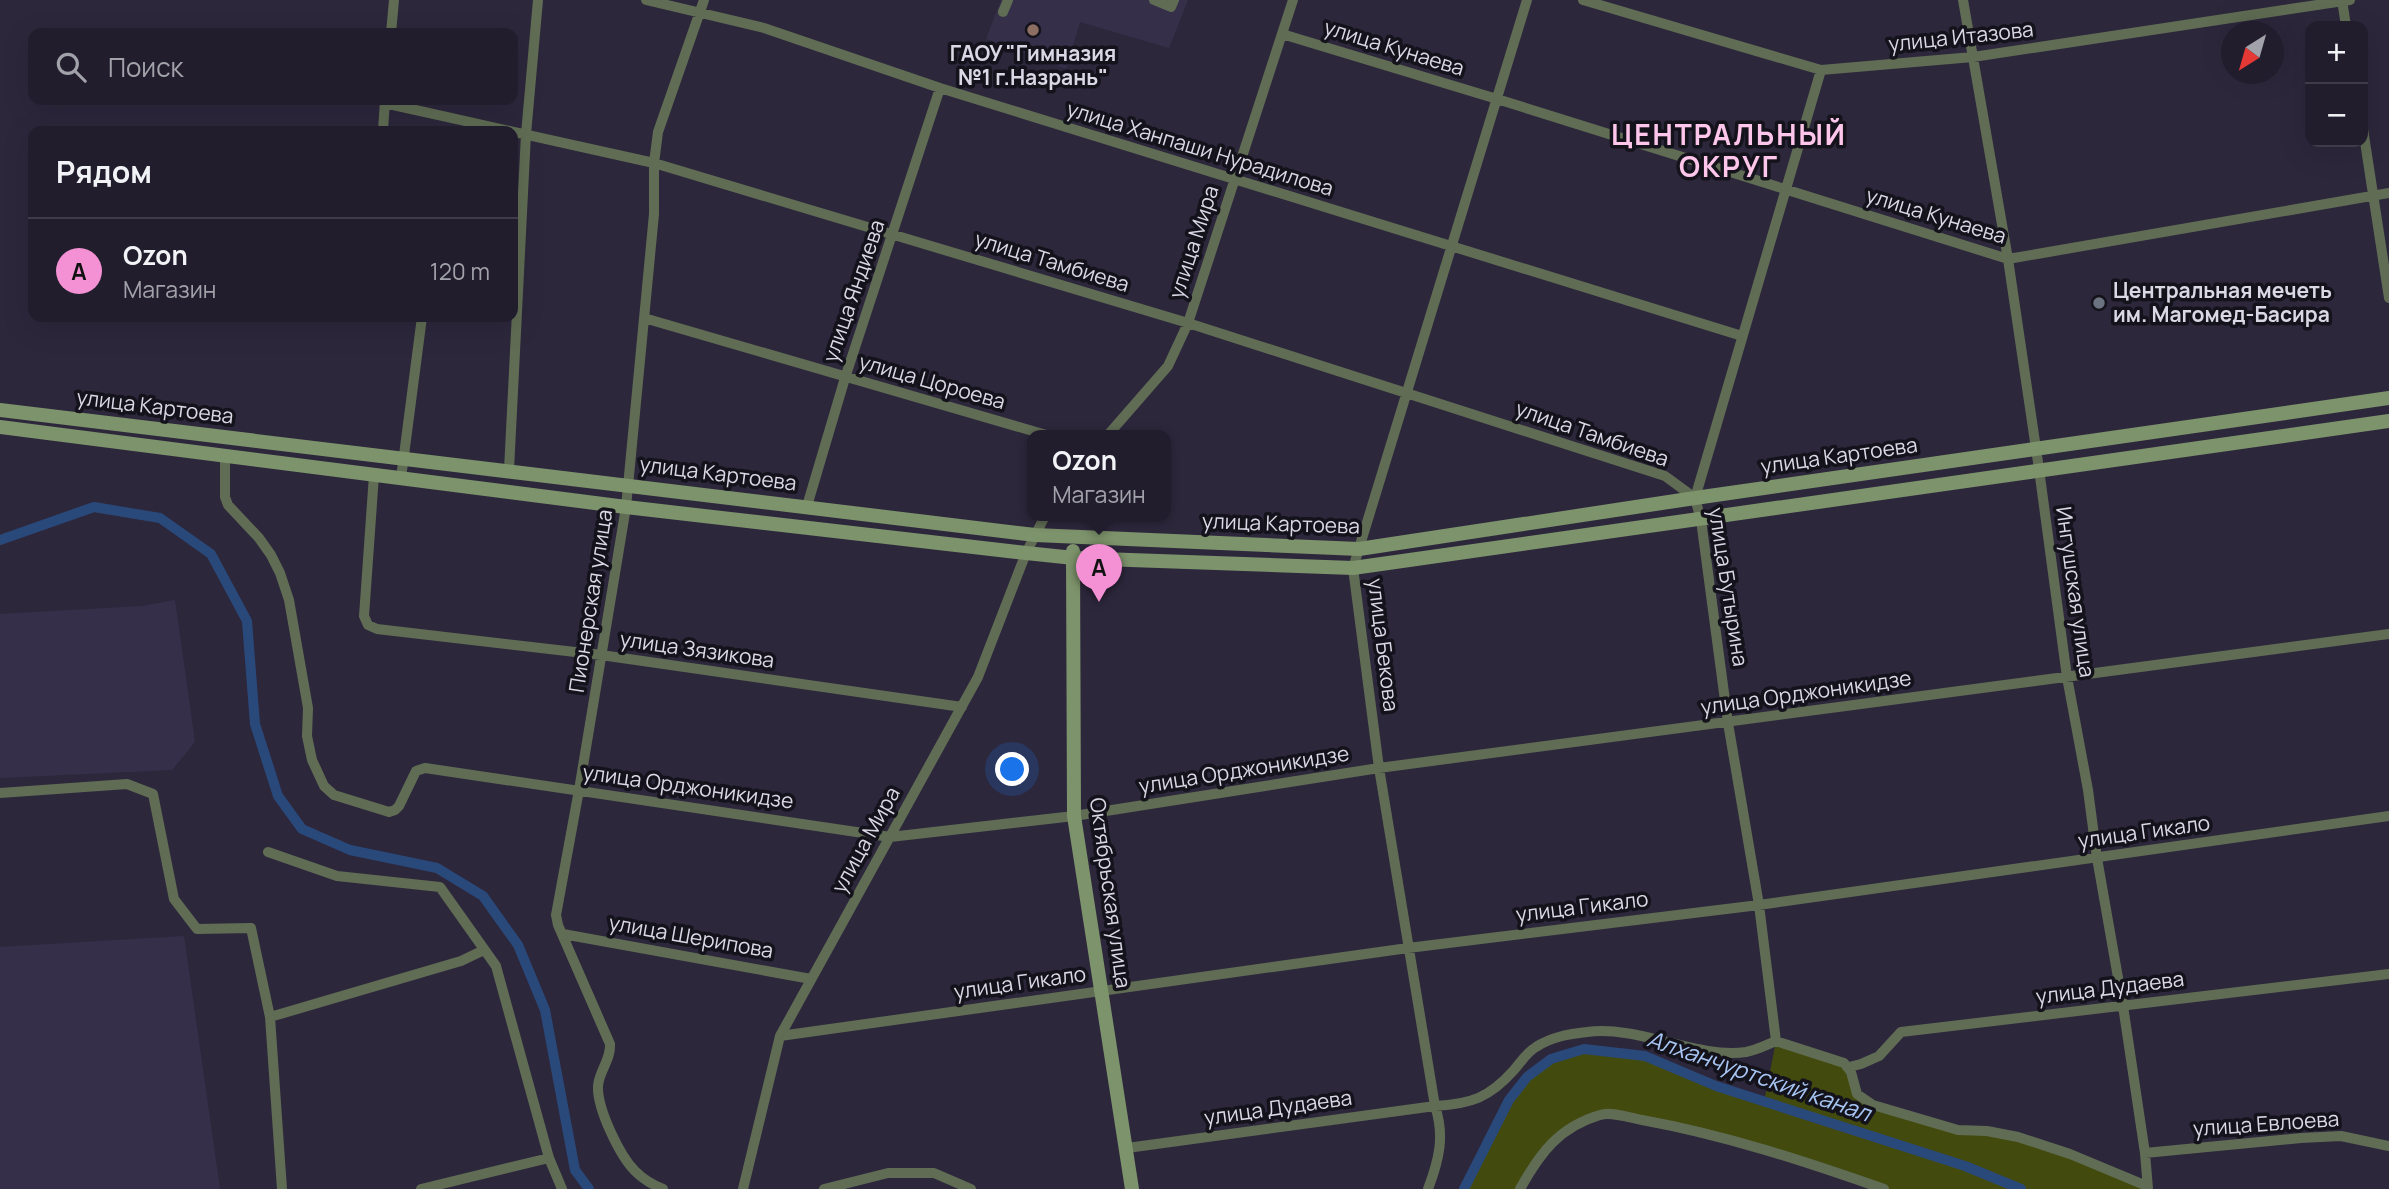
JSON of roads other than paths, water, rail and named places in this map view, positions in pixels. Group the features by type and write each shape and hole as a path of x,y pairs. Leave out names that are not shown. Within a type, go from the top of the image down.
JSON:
{"main road":[{"name":"улица Картоева","path":"0,410 1035,535 1359,549 2389,398"},
{"name":"улица Картоева","path":"0,427 626,507 1026,553 1074,558 1353,568 2389,421"},
{"name":"Октябрьская улица","path":"1072,537 1074,816 1132,1189"}],"street":[{"path":"391,28 394,0"},
{"path":"518,292 526,134 538,0"},
{"name":"улица Ханпаши Нурадилова","path":"646,0 764,28 940,89 1742,336"},
{"name":"Пионерская улица","path":"663,1189 634,1171 621,1153 603,1109 598,1087 610,1052 610,1044 556,915 626,507 654,214 657,132 704,0"},
{"path":"1003,12 1008,0"},
{"path":"1154,0 1171,6 1174,0"},
{"name":"улица Мира","path":"1112,430 1168,366 1188,323 1293,0"},
{"name":"улица Бекова","path":"1428,1189 1441,1143 1441,1124 1435,1106 1379,768 1353,568 1527,0"},
{"name":"улица Итазова","path":"1583,0 1821,70 1973,57 2344,1"},
{"name":"Ингушская улица","path":"1963,0 2008,259 2067,677 2123,1006 2148,1188"},
{"path":"2344,1 2346,21"},
{"name":"улица Кунаева","path":"1282,34 2008,259 2389,193"},
{"name":"улица Бутырина","path":"1776,1041 1759,905 1728,723 1701,520 1695,498 1821,70"},
{"name":"улица Яндиева","path":"807,506 845,378 940,89"},
{"path":"383,126 384,105"},
{"name":"улица Тамбиева","path":"397,105 490,126"},
{"name":"улица Тамбиева","path":"518,132 654,163 1188,323 1665,477 1695,498"},
{"path":"2366,147 2389,298"},
{"name":"улица Цороева","path":"643,317 1028,430"},
{"path":"401,478 421,322"},
{"path":"509,470 516,322"},
{"name":"улица Орджоникидзе","path":"225,455 225,497 228,505 271,555 289,600 308,708 307,736 312,760 328,791 389,812 399,806 411,777 416,771 425,768 890,837 1074,816 1379,768 2389,634"},
{"name":"улица Зязикова","path":"374,475 363,616 369,625 377,629 601,655 962,707"},
{"name":"улица Мира","path":"743,1189 780,1036 978,677 1026,553 1042,521"},
{"path":"0,793 127,784 153,794 174,899 197,929 251,928 270,1017 282,1189"},
{"name":"улица Гикало","path":"780,1036 1408,948 1759,905 2389,816"},
{"path":"268,852 337,876 440,887 496,966 549,1158 562,1189"},
{"name":"улица Шерипова","path":"563,934 811,979"},
{"path":"270,1017 461,961 484,950"},
{"name":"улица Дудаева","path":"1849,1067 1879,1056 1901,1032 2389,974"},
{"name":"улица Дудаева","path":"1127,1148 1435,1106 1460,1105 1481,1099 1498,1087 1533,1048 1553,1037 1590,1031 1629,1033 1689,1047 1729,1052 1753,1050 1776,1041"},
{"path":"1776,1041 1844,1063 1849,1067 1857,1094 1873,1105 1958,1130 1987,1131 2018,1137 2070,1154 2148,1188"},
{"path":"1520,1189 1543,1150 1574,1125 1603,1114 1665,1125 1792,1156 1884,1189"},
{"name":"улица Евлоева","path":"2145,1153 2341,1136 2389,1146"},
{"path":"421,1189 549,1158"},
{"path":"824,1189 888,1173 934,1173 971,1189"}],"waterway":[{"name":"Алханчуртский канал","path":"0,540 94,507 160,518 211,554 247,621 255,724 278,796 302,829 350,850 437,868 483,896 518,945 545,1010 575,1170 589,1189"},
{"name":"Алханчуртский канал","path":"1464,1189 1509,1100 1527,1077 1551,1059 1584,1049 1645,1056 1716,1086 1965,1166 2021,1189"}],"place":[{"name":"ГАОУ \"Гимназия №1 г.Назрань\"","path":"1033,30"},
{"name":"Центральная мечеть им. Магомед-Басира","path":"2099,303"},
{"name":"Ozon","path":"1099,602"}],"district":[{"name":"ЦЕНТРАЛЬНЫЙ ОКРУГ","path":"1729,151"}]}
